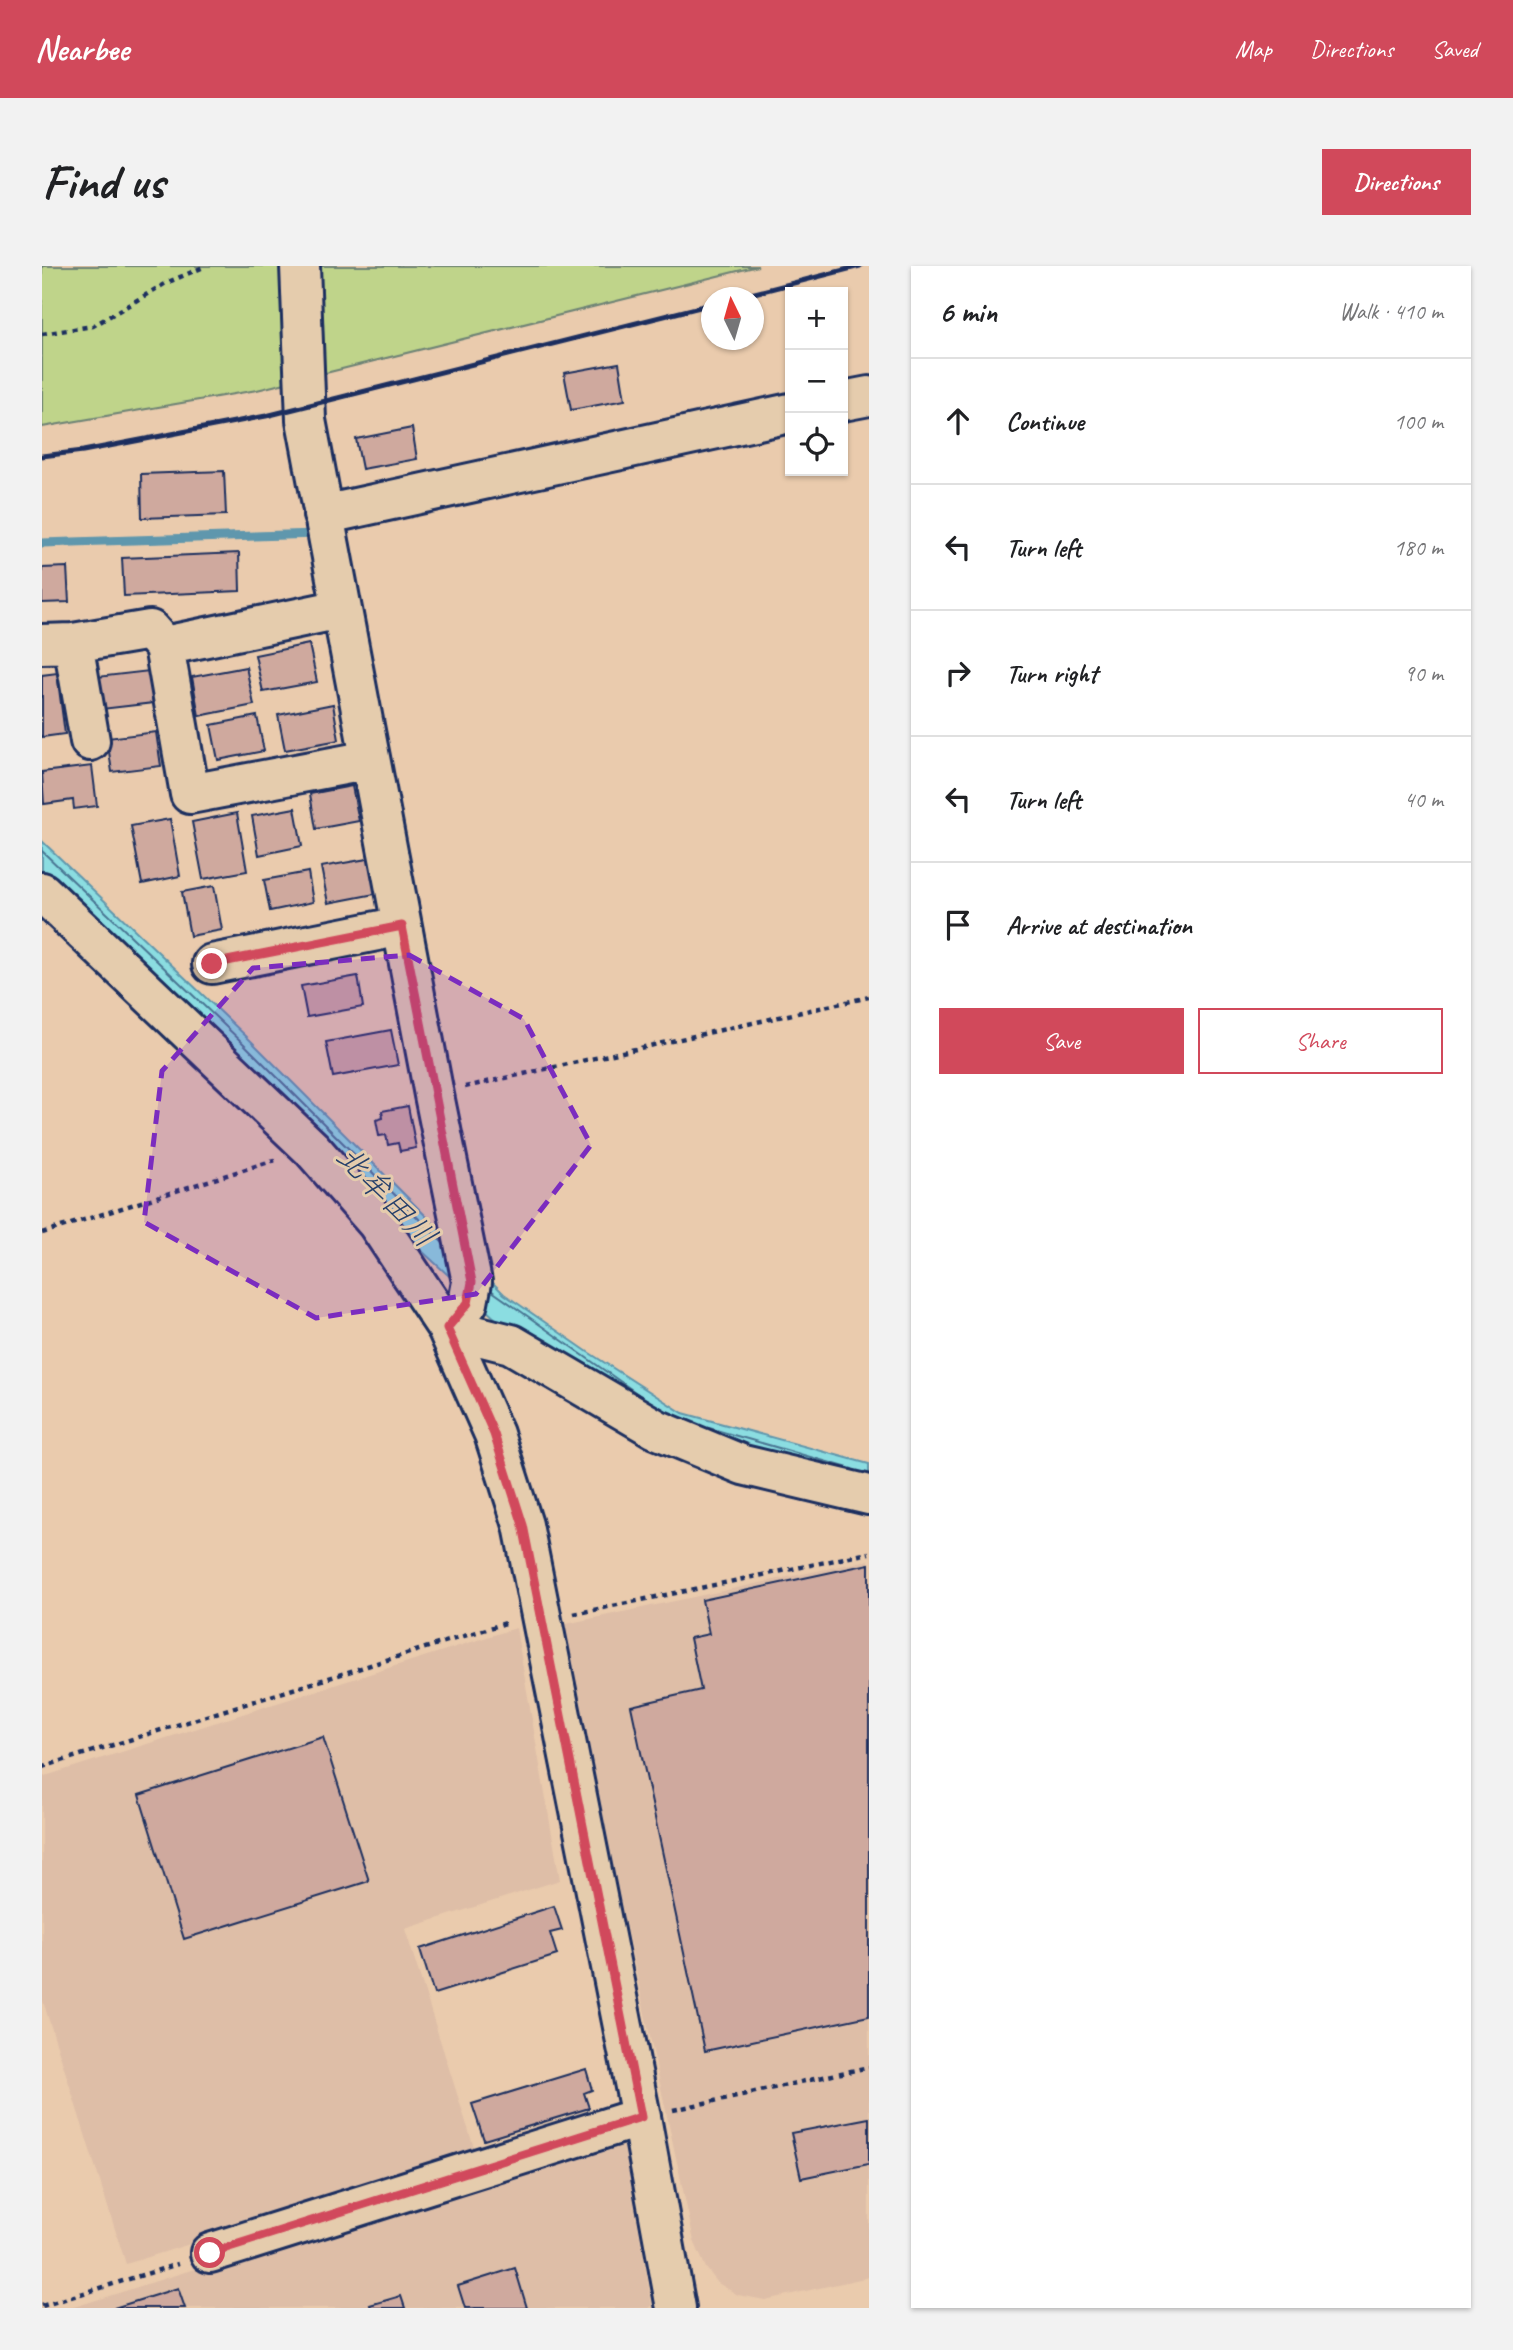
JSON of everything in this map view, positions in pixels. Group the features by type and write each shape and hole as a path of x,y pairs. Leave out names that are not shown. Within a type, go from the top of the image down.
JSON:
{"street":[{"path":"300,266 306,420 472,1282 458,1315 523,1525 641,2117 676,2308"},
{"path":"848,400 869,396"},
{"path":"326,530 785,414"},
{"path":"164,646 341,609"},
{"path":"90,741 57,643 150,630 164,646 190,794 370,760"},
{"path":"42,892 312,1149 458,1315 656,1429 743,1465 869,1495"},
{"path":"212,964 402,926"},
{"path":"210,2253 641,2117"}],"path":[{"path":"42,334 93,326 166,284 206,266"},
{"path":"434,1095 869,997"},
{"path":"42,1233 312,1149"},
{"path":"42,1767 541,1617 869,1553"},
{"path":"641,2117 869,2067"},
{"path":"42,2306 210,2253"}],"highlighted area":[{"path":"409,955 524,1019 591,1145 476,1294 316,1318 144,1222 162,1071 253,968"}],"shaded area":[{"path":"869,1560 869,2277 765,2300 738,2295 718,2283 706,2268 694,2241 561,1625"},
{"path":"516,1628 560,1880 405,1929 476,2154 126,2264 42,1998 42,1777"},
{"path":"622,2134 652,2305 648,2308 71,2308"}],"green space":[{"path":"42,266 758,266 257,390 42,427"}],"water":[{"name":"北牟田川","path":"42,841 250,1040 504,1294 683,1413 869,1464 869,1486 687,1435 511,1333 422,1251 230,1056 42,878"}],"building":[{"path":"619,363 625,400 571,410 564,373"},
{"path":"412,428 417,459 362,469 356,439"},
{"path":"224,471 226,515 142,518 141,474"},
{"path":"239,553 240,591 124,596 122,558"},
{"path":"67,567 69,602 42,603 42,568"},
{"path":"309,644 317,682 263,692 255,655"},
{"path":"246,667 254,705 199,716 192,677"},
{"path":"149,671 153,703 102,709 97,677"},
{"path":"57,673 65,734 42,737 42,675"},
{"path":"333,704 339,740 285,750 278,715"},
{"path":"257,716 264,751 218,760 211,725"},
{"path":"156,732 161,766 112,772 107,738"},
{"path":"92,766 97,806 74,809 73,800 44,804 42,772"},
{"path":"352,786 359,821 316,829 310,794"},
{"path":"295,808 302,846 259,855 252,816"},
{"path":"237,813 247,871 203,879 192,822"},
{"path":"170,819 180,876 142,884 131,826"},
{"path":"373,858 380,893 328,903 321,867"},
{"path":"308,872 313,902 270,911 264,880"},
{"path":"214,886 222,930 190,936 182,892"},
{"path":"358,976 363,1007 307,1017 301,986"},
{"path":"391,1030 398,1065 333,1077 326,1042"},
{"path":"408,1106 416,1148 400,1151 398,1143 388,1145 386,1135 379,1136 376,1120 383,1118 382,1111"},
{"path":"869,1564 869,2016 705,2051 631,1706 701,1690 690,1638 709,1634 702,1600"},
{"path":"323,1737 369,1881 184,1939 139,1795"},
{"path":"554,1906 562,1930 550,1933 557,1955 434,1994 420,1949"},
{"path":"586,2069 592,2090 584,2093 589,2108 484,2140 472,2104"},
{"path":"869,2118 869,2164 801,2178 791,2133"},
{"path":"515,2268 527,2308 465,2308 458,2286"},
{"path":"178,2288 185,2308 114,2308"},
{"path":"401,2296 405,2308 371,2308 370,2305"}],"waterway":[{"path":"42,543 317,534"}],"railway":[{"path":"764,291 860,266"},
{"path":"42,456 83,451 266,416 701,307"}],"route":[{"path":"210,2253 641,2117 523,1525 494,1434 447,1328 468,1303 472,1282 402,926 212,964"}]}
